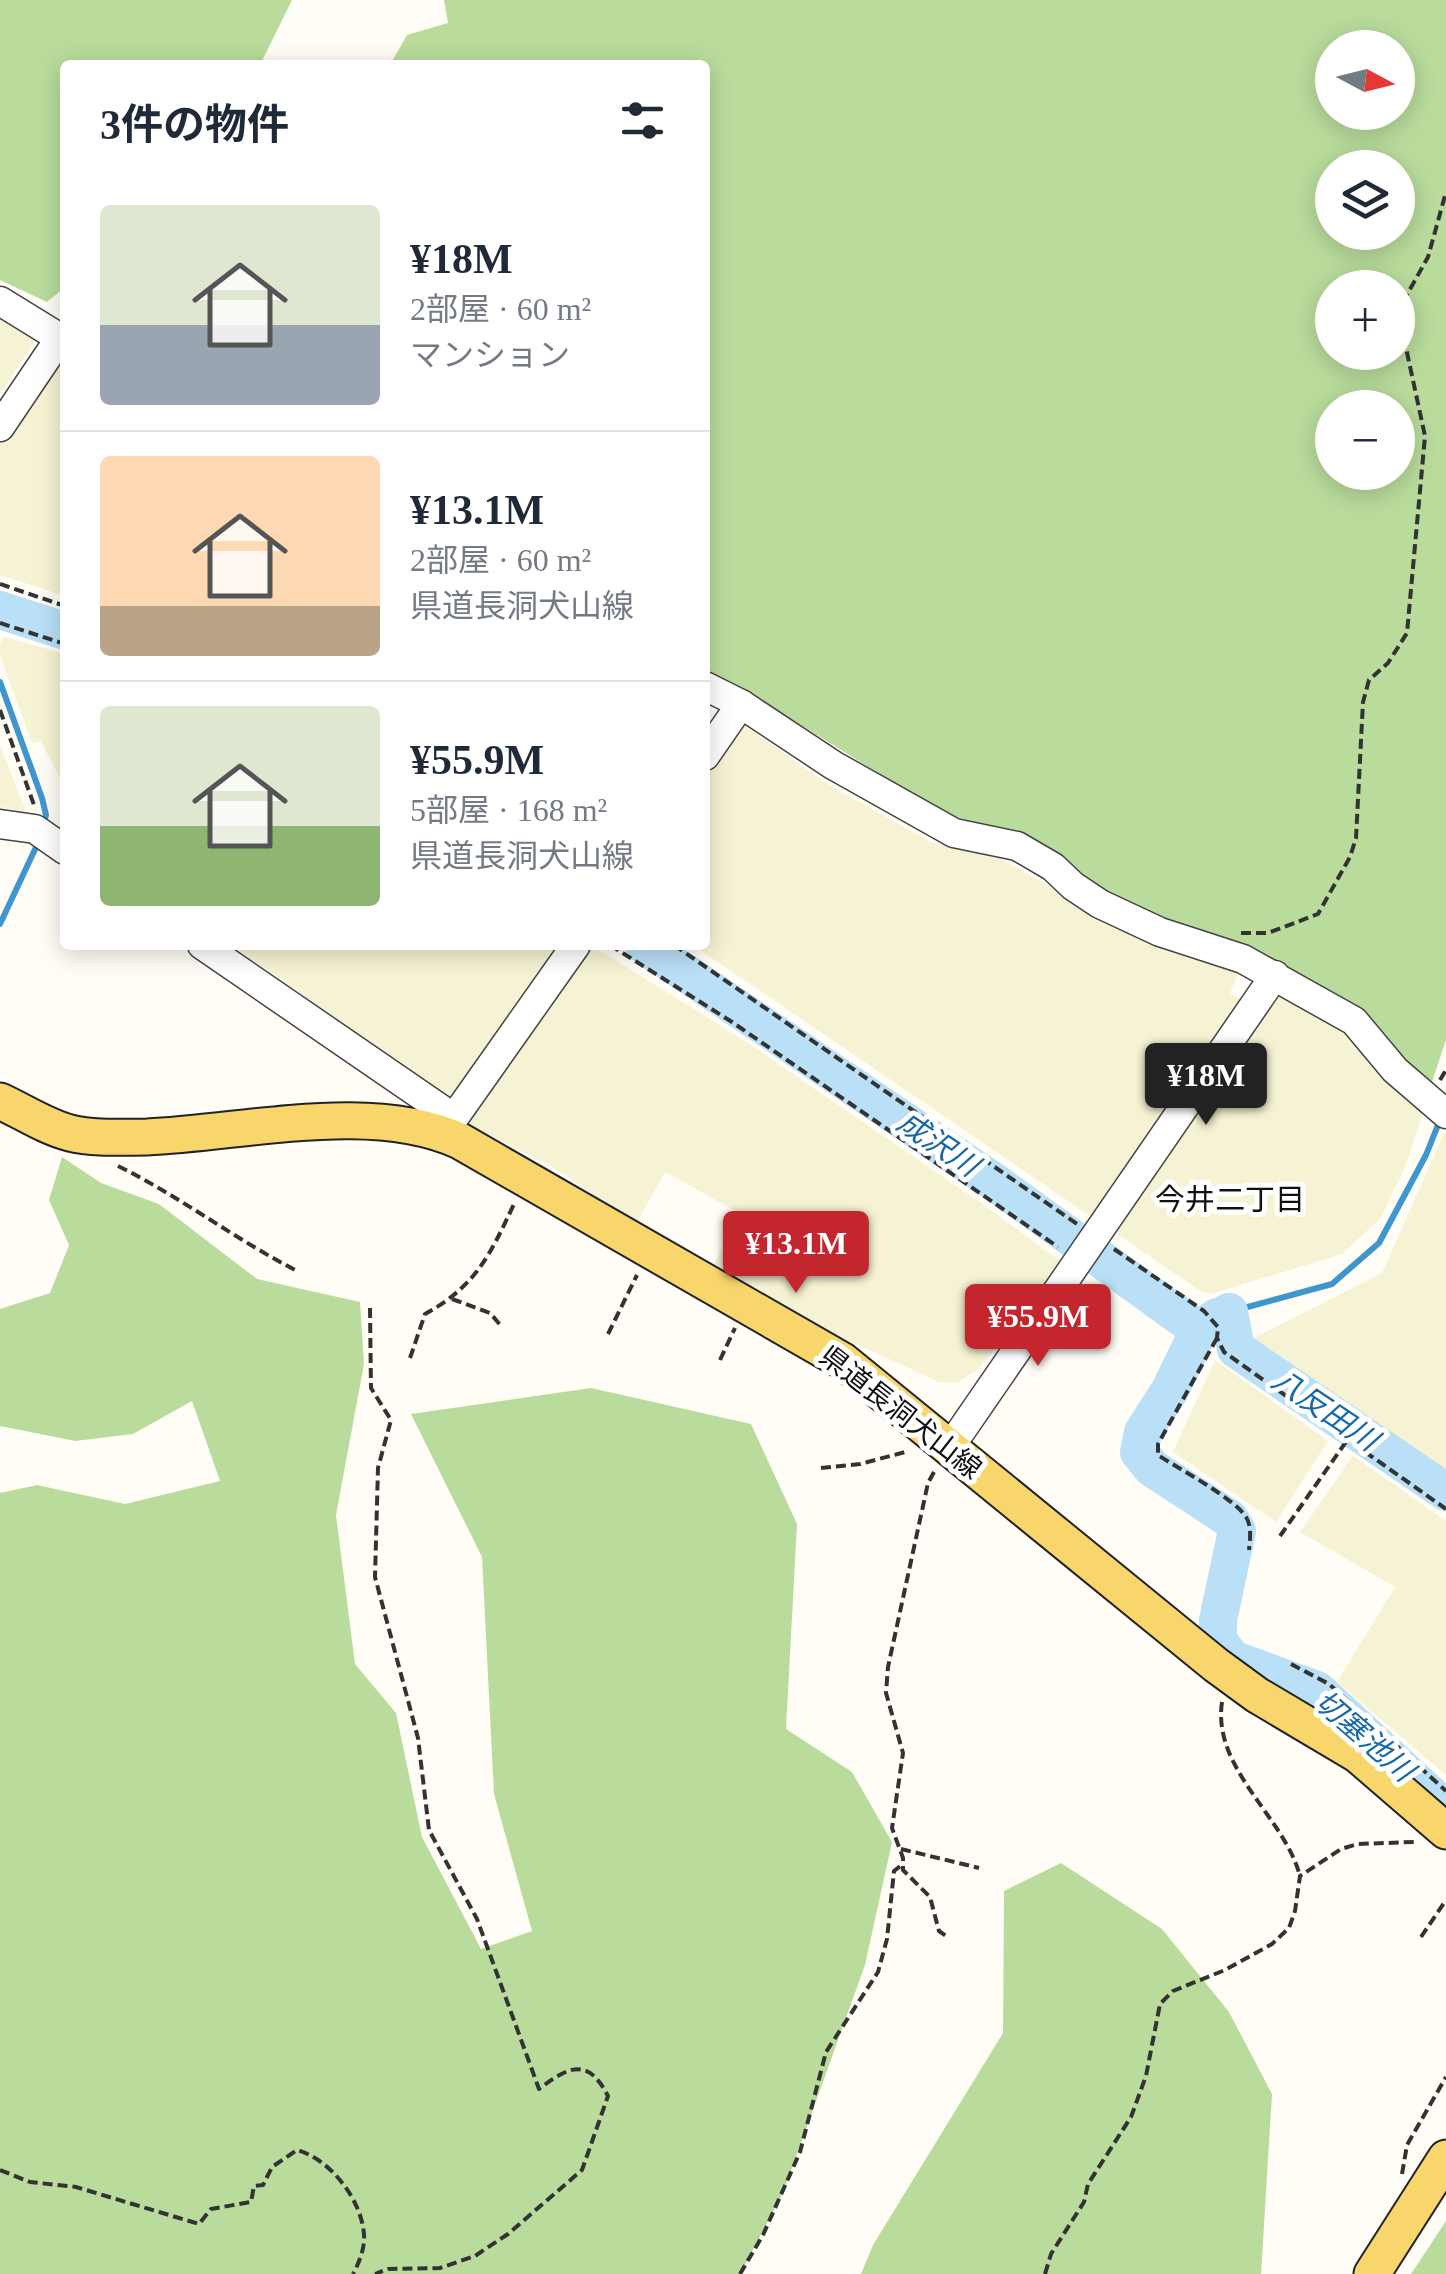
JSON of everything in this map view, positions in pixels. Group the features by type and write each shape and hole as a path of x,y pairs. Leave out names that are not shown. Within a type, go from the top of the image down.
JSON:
{"main road":[{"name":"県道長洞犬山線","path":"0,1101 78,1134 126,1137 363,1121 449,1126 648,1250 844,1361 1257,1696 1358,1755 1438,1832"},
{"path":"1372,2274 1446,2158"}],"street":[{"path":"0,301 60,337"},
{"path":"0,427 60,343"},
{"path":"710,689 954,833 1016,846 1053,867 1100,904 1160,932 1243,959 1276,975 1354,1021 1395,1070 1437,1108"},
{"path":"710,749 740,704"},
{"path":"0,824 47,838"},
{"path":"209,950 449,1126 572,950"},
{"path":"942,1440 1086,1250 1276,975"}],"path":[{"path":"1228,932 1268,933 1318,914 1350,857 1356,838 1363,702 1369,680 1388,663 1407,633 1424,436 1400,320 1404,300 1428,257 1446,192"},
{"path":"0,584 60,604"},
{"path":"0,624 60,642"},
{"path":"0,710 47,838"},
{"path":"618,950 1086,1250 1204,1311 1218,1327 1217,1338 1158,1444 1158,1456 1220,1495 1246,1518 1248,1550"},
{"path":"681,950 1086,1250"},
{"path":"109,1161 160,1186 233,1236 299,1272"},
{"path":"410,1358 424,1314 452,1299 472,1279 495,1244 526,1177"},
{"path":"608,1334 648,1250"},
{"path":"452,1299 490,1313 502,1327"},
{"path":"720,1360 746,1305"},
{"path":"370,1308 371,1388 391,1420 378,1468 376,1577 418,1738 429,1830 477,1919 539,2089 563,2071 578,2068 598,2077 608,2096 582,2170 508,2234 475,2256 440,2268 388,2269 375,2274"},
{"path":"1217,1338 1224,1352 1446,1508"},
{"path":"821,1468 860,1464 942,1440"},
{"path":"942,1440 928,1483 888,1667 889,1712 903,1753 892,1828 903,1870 930,1897 939,1931 946,1936"},
{"path":"1280,1536 1348,1440"},
{"path":"1291,1664 1329,1684 1446,1791"},
{"path":"1044,2274 1051,2254 1084,2202 1088,2184 1131,2117 1146,2076 1160,2004 1174,1991 1225,1970 1272,1944 1289,1928 1295,1911 1300,1876 1294,1855 1230,1757 1220,1719 1227,1673"},
{"path":"1300,1876 1340,1850 1358,1844 1438,1832"},
{"path":"900,1849 978,1868"},
{"path":"740,2274 763,2235 800,2152 826,2052 878,1972 887,1939 894,1871 903,1864"},
{"path":"1421,1937 1446,1900"},
{"path":"1399,2188 1407,2145 1446,2076"},
{"path":"0,2170 30,2182 76,2187 199,2224 211,2209 251,2202 254,2186 263,2185 272,2167 297,2150 314,2155 341,2182 356,2207 364,2236 353,2274"}],"shaded area":[{"path":"0,317 35,341 0,394"},
{"path":"58,356 60,594 0,575 0,442"},
{"path":"5,637 60,653 60,778 41,741 32,743 0,655 0,643"},
{"path":"741,723 829,785 931,842 1001,859 1163,950 1238,973 1230,993 1246,1003 1096,1220 700,950 710,950 710,768"},
{"path":"0,745 26,812 0,807"},
{"path":"239,950 556,950 452,1099"},
{"path":"582,950 599,950 745,1041 1059,1260 1019,1320 977,1370 957,1383 939,1382 826,1330 714,1264 741,1214 665,1172 636,1224 554,1168 464,1122"},
{"path":"1275,990 1340,1027 1391,1081 1424,1109 1406,1165 1380,1219 1342,1254 1211,1294 1199,1290 1120,1236 1115,1228"},
{"path":"1444,1133 1446,1473 1250,1340 1382,1273"},
{"path":"1215,1360 1328,1441 1276,1522 1173,1452"},
{"path":"1353,1456 1446,1521 1446,1775 1337,1682 1395,1587 1300,1532"}],"green space":[{"path":"0,0 292,0 262,60 60,60 60,291 47,302 0,280"},
{"path":"444,0 1446,0 1446,1040 1430,1088 1247,951 1113,898 1027,836 944,814 748,692 710,673 710,60 393,60 407,35 448,23"},
{"path":"62,1157 101,1183 159,1204 257,1279 360,1302 364,1364 336,1515 355,1664 396,1713 422,1837 481,1949 532,1931 494,1794 482,1557 411,1414 591,1388 751,1424 797,1524 786,1729 852,1772 892,1842 865,1965 783,2193 740,2274 0,2274 0,1493 37,1485 125,1504 220,1481 192,1401 133,1434 75,1441 0,1426 0,1309 50,1293 69,1245 49,1200"},
{"path":"1061,1863 1162,1929 1229,2012 1272,2094 1261,2274 861,2274 873,2245 1003,2033 1004,1891"},
{"path":"1446,2221 1446,2274 1411,2274"}],"waterway":[{"name":"成沢川","path":"0,610 60,629"},
{"path":"0,682 42,798 46,815 43,826"},
{"path":"0,924 38,843"},
{"name":"成沢川","path":"651,950 993,1181 1199,1330 1229,1312"},
{"path":"1229,1312 1332,1284 1379,1243 1426,1155 1440,1120"},
{"name":"八反田川","path":"1229,1312 1236,1349 1446,1492"},
{"name":"切塞池川","path":"1217,1317 1199,1330 1170,1390 1143,1432 1139,1452 1152,1468 1230,1519 1237,1531 1218,1620 1218,1640 1232,1659 1317,1690 1436,1800"}],"district":[{"name":"今井二丁目","path":"1230,1200"}]}
